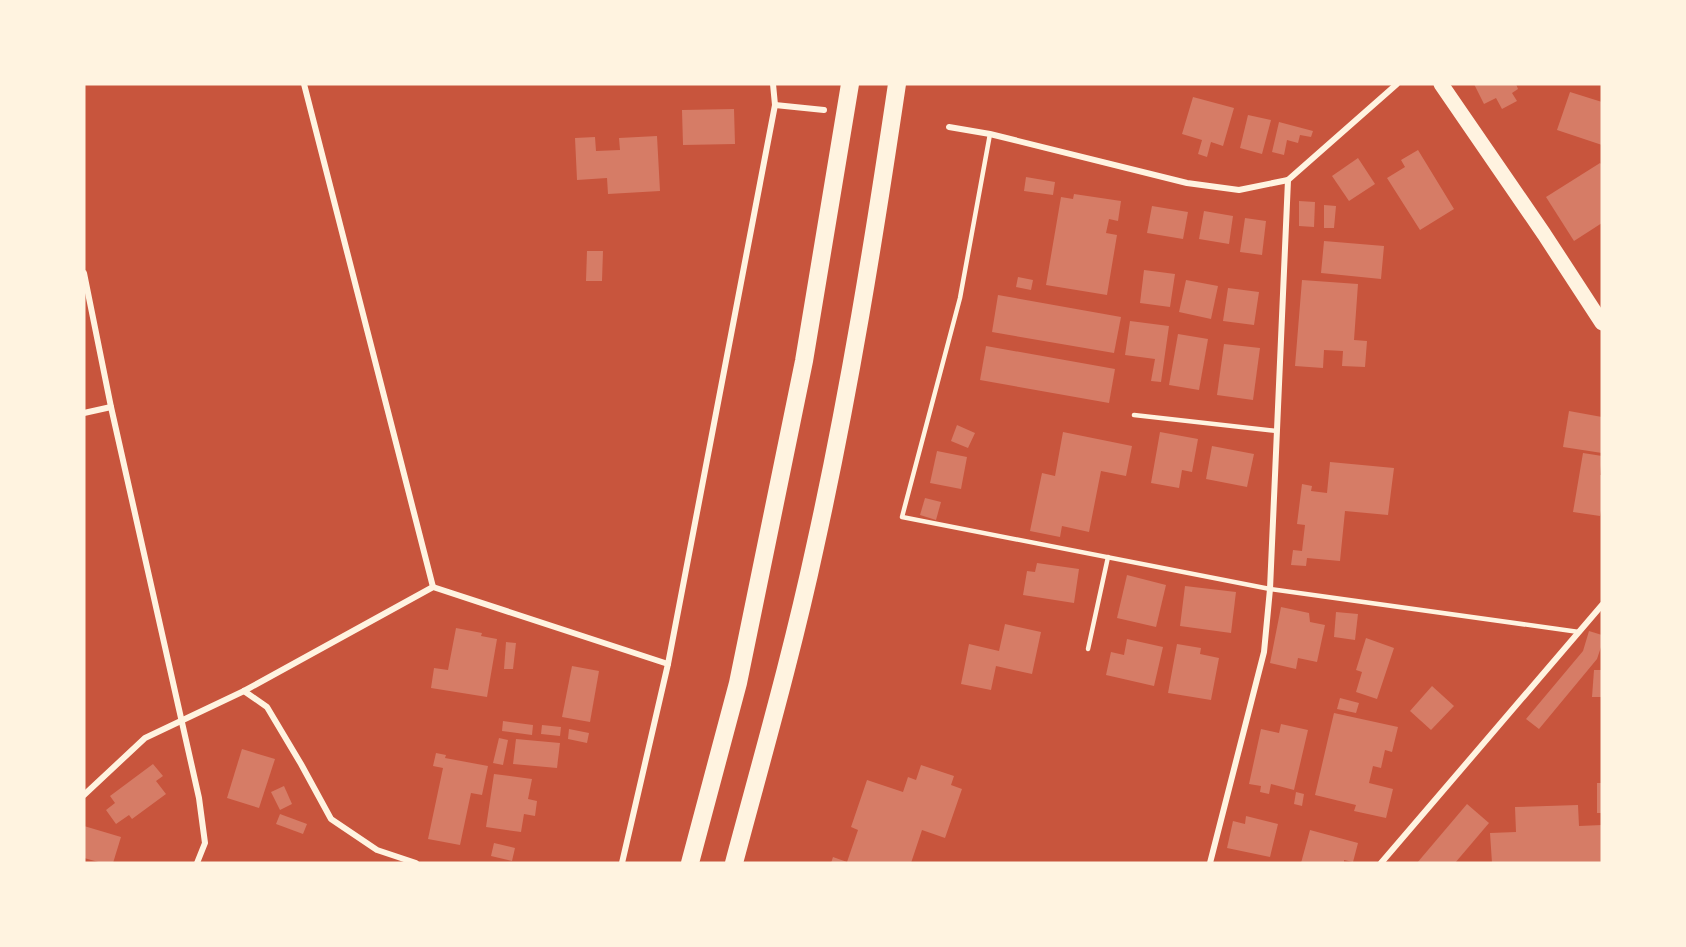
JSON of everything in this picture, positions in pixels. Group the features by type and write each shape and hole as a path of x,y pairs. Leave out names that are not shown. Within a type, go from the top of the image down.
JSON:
{"highway":[{"path":"690,863 748,637 804,361 850,84"},
{"path":"734,863 815,548 850,372 879,208 897,84"}],"main road":[{"path":"1441,84 1602,323"}],"street":[{"path":"304,84 433,587"},
{"path":"622,863 668,664 775,105 773,84"},
{"path":"949,127 990,134 1187,183 1239,190 1288,180 1397,84"},
{"path":"775,105 824,110"},
{"path":"1210,863 1264,652 1270,589 1288,180"},
{"path":"84,273 111,407 199,798 205,843 197,863"},
{"path":"84,413 111,407"},
{"path":"84,795 145,738 244,691 433,587 668,664"},
{"path":"1381,863 1602,605"},
{"path":"244,691 267,707 331,819 377,850 416,863"}],"lane":[{"path":"990,134 960,298 902,517 1270,589 1579,632"},
{"path":"1134,415 1277,431"},
{"path":"1088,649 1108,557"}],"building":[{"path":"1474,84 1516,84 1518,89 1512,93 1517,101 1502,109 1496,98 1484,104"},
{"path":"1570,92 1602,102 1602,145 1557,130"},
{"path":"1193,97 1234,108 1223,146 1211,142 1207,157 1198,154 1202,140 1182,134"},
{"path":"734,109 735,144 683,145 682,110"},
{"path":"1248,115 1271,120 1262,154 1240,148"},
{"path":"1279,122 1313,131 1311,137 1300,135 1298,143 1287,140 1284,155 1272,152"},
{"path":"657,136 660,191 608,194 607,178 577,180 575,138 595,137 596,151 620,150 619,138"},
{"path":"1418,150 1454,209 1420,230 1387,178 1405,167 1401,160"},
{"path":"1358,158 1375,184 1349,201 1332,176"},
{"path":"1600,163 1602,165 1602,223 1574,241 1546,197"},
{"path":"1026,177 1055,182 1053,195 1024,191"},
{"path":"1074,194 1121,201 1118,221 1109,219 1106,233 1117,235 1107,295 1046,285 1061,197 1073,199"},
{"path":"1299,201 1315,202 1314,227 1299,226"},
{"path":"1324,205 1336,206 1334,228 1324,228"},
{"path":"1152,206 1188,212 1183,239 1147,233"},
{"path":"1204,211 1233,216 1229,244 1199,239"},
{"path":"1245,218 1266,221 1262,255 1240,252"},
{"path":"1324,241 1384,246 1381,279 1321,273"},
{"path":"587,251 603,251 602,281 586,281"},
{"path":"1144,270 1175,274 1170,307 1140,303"},
{"path":"1018,277 1033,280 1031,290 1016,287"},
{"path":"1186,280 1218,286 1211,319 1179,312"},
{"path":"1302,280 1358,284 1354,340 1367,341 1365,367 1342,366 1343,351 1324,350 1323,368 1295,366"},
{"path":"1228,288 1259,292 1254,325 1223,321"},
{"path":"998,295 1121,317 1114,353 992,332"},
{"path":"1130,321 1169,326 1161,382 1151,381 1155,359 1125,355"},
{"path":"1178,334 1208,339 1199,390 1169,385"},
{"path":"1224,344 1260,348 1253,400 1217,395"},
{"path":"986,346 1115,369 1109,403 980,380"},
{"path":"1569,411 1602,417 1602,453 1563,447"},
{"path":"957,425 975,433 968,448 951,441"},
{"path":"1063,432 1132,446 1126,476 1101,471 1089,532 1062,526 1060,537 1030,531 1042,473 1055,476"},
{"path":"1160,432 1198,439 1192,472 1182,470 1179,488 1151,483"},
{"path":"1212,446 1254,454 1247,487 1206,479"},
{"path":"937,451 967,457 961,489 930,483"},
{"path":"1583,453 1602,456 1600,516 1573,512"},
{"path":"1330,462 1394,468 1388,515 1345,511 1340,561 1307,558 1306,566 1291,565 1293,550 1302,551 1305,525 1297,524 1302,484 1312,486 1311,491 1327,493"},
{"path":"925,498 941,502 936,520 920,515"},
{"path":"1037,563 1079,569 1074,603 1023,595 1027,571 1035,572"},
{"path":"1127,575 1166,585 1156,627 1117,618"},
{"path":"1185,586 1236,592 1231,633 1180,626"},
{"path":"1281,607 1309,613 1310,622 1325,625 1317,662 1298,658 1296,669 1270,663"},
{"path":"1336,612 1358,614 1355,640 1334,637"},
{"path":"1005,624 1041,632 1032,674 996,666 991,690 961,684 969,644 999,651"},
{"path":"456,628 482,633 481,636 497,639 487,697 431,688 434,668 448,670"},
{"path":"1589,631 1602,635 1602,644 1597,659 1539,729 1526,719 1583,651"},
{"path":"1366,638 1394,648 1377,699 1356,692 1362,672 1356,670"},
{"path":"1127,639 1163,647 1154,686 1106,675 1111,652 1124,655"},
{"path":"506,642 516,643 513,669 504,669"},
{"path":"1177,644 1201,648 1200,654 1219,658 1211,700 1168,693"},
{"path":"572,666 599,671 590,722 562,717"},
{"path":"1594,670 1602,670 1602,697 1592,697"},
{"path":"1432,686 1454,706 1431,730 1410,711"},
{"path":"1340,698 1359,703 1356,713 1337,709"},
{"path":"1334,713 1398,727 1392,752 1385,750 1381,768 1373,766 1369,783 1393,789 1386,818 1354,811 1356,805 1315,795"},
{"path":"503,721 533,725 532,735 502,731"},
{"path":"1281,724 1308,730 1294,790 1271,784 1269,794 1260,792 1261,786 1249,784 1261,729 1279,733"},
{"path":"542,725 561,727 560,736 541,734"},
{"path":"569,729 589,733 587,743 568,739"},
{"path":"499,738 508,740 503,765 493,763"},
{"path":"516,739 560,743 557,768 513,764"},
{"path":"242,749 275,759 259,808 227,798"},
{"path":"436,753 446,755 445,758 488,766 482,795 471,793 460,845 428,839 443,768 433,766"},
{"path":"153,764 163,776 156,781 166,794 132,819 129,815 116,824 106,810 115,803 110,796"},
{"path":"921,765 954,776 951,785 962,789 945,838 922,830 911,863 831,863 833,857 847,862 858,830 851,827 867,780 903,792 908,777 916,780"},
{"path":"494,774 532,779 528,799 537,801 535,816 524,814 521,832 486,827"},
{"path":"1597,783 1602,783 1602,813 1597,813"},
{"path":"284,786 292,804 280,810 271,792"},
{"path":"1296,792 1304,794 1302,806 1294,804"},
{"path":"1467,804 1489,823 1455,863 1417,863"},
{"path":"1578,805 1579,826 1602,825 1602,863 1492,863 1490,833 1516,832 1515,807"},
{"path":"280,814 307,824 303,834 276,824"},
{"path":"1246,816 1278,824 1270,857 1227,848 1233,821 1245,824"},
{"path":"84,826 121,837 113,863 102,863 84,858"},
{"path":"1310,830 1358,843 1353,862 1344,860 1344,863 1301,863"},
{"path":"494,843 515,848 512,861 491,856"}]}
